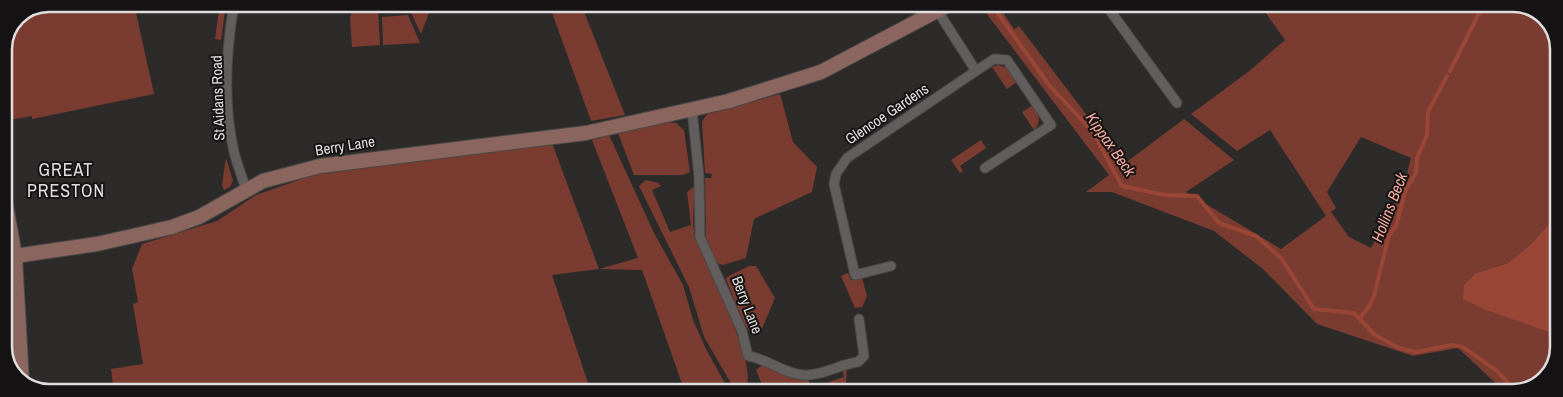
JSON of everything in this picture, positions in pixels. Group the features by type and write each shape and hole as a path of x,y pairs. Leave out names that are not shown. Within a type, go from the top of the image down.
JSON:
{"street":[{"name":"St Aidans Road","path":"233,12 228,61 228,107 234,152 246,189"},
{"name":"Berry Lane","path":"16,256 98,244 172,227 199,217 262,181 294,172 348,161 586,133 692,110 780,87 821,72 935,12"},
{"path":"945,12 976,71"},
{"path":"1111,12 1177,103"},
{"name":"Glencoe Gardens","path":"891,266 855,275 835,194 836,174 846,158 994,59 1007,60 1051,125 985,168"},
{"name":"Berry Lane","path":"692,110 699,176 700,237 742,331 748,356 758,357 790,372 805,375 858,362 864,356 859,320"},
{"path":"13,239 16,256 21,371"},
{"path":"13,350 20,350"}],"shaded area":[{"path":"50,12 136,12 154,94 32,119 32,116 12,120 12,50 15,35 23,23 35,15"},
{"path":"219,12 225,12 221,40 215,39"},
{"path":"352,12 378,12 380,45 352,47 350,17"},
{"path":"411,12 429,12 421,34"},
{"path":"552,12 584,12 625,115 591,121"},
{"path":"985,12 1003,12 1014,29 1019,26 1124,164 1184,119 1234,160 1186,192 1281,249 1326,216 1270,130 1237,151 1191,114 1248,72 1285,40 1265,12 1513,12 1528,15 1536,20 1546,31 1550,47 1550,223 1531,244 1508,263 1476,273 1537,326 1550,332 1550,355 1548,362 1536,377 1525,383 1496,384 1458,348 1413,356 1317,324 1263,269 1214,231 1112,192 1086,192 1109,175","holes":["1361,137 1411,158 1404,185 1371,248 1349,237 1331,212 1336,208 1327,192"]},
{"path":"408,15 420,43 383,45 382,17"},
{"path":"998,65 1007,68 1017,82 1007,89 992,67"},
{"path":"780,94 793,142 817,167 812,192 754,219 746,258 723,265 717,263 706,240 705,178 711,178 712,174 705,173 702,122 707,114"},
{"path":"1033,105 1038,114 1039,121 1034,130 1022,112"},
{"path":"666,122 676,123 684,130 690,172 683,175 634,175 618,133"},
{"path":"609,135 654,233 683,285 693,320 707,351 726,384 682,384 642,270 599,269 638,258 592,140"},
{"path":"981,140 986,148 960,166 963,171 960,173 951,160"},
{"path":"552,143 599,269 552,275 588,384 113,384 111,369 143,364 133,304 138,302 132,269 142,244 217,221 256,195 319,173"},
{"path":"226,158 233,181 230,187 224,190 222,185"},
{"path":"646,180 659,183 661,186 652,190 670,232 691,225 687,192 695,186 693,218 695,236 742,348 747,370 746,384 731,384 704,337 689,287 639,186"},
{"path":"1550,223 1550,332 1486,310 1463,299 1464,285 1476,273 1508,263 1531,244"},
{"path":"749,266 756,266 775,298 760,333 754,335 744,324 726,279"},
{"path":"848,273 851,280 862,278 867,296 862,307 855,308 841,276"},
{"path":"767,365 793,378 808,379 810,384 762,384 756,370 761,366"},
{"path":"847,368 846,383 823,384 844,377 842,369"}],"waterway":[{"name":"Kippax Beck","path":"997,12 1049,85 1093,132 1122,186 1165,195 1197,196 1219,223 1256,236 1281,258 1314,309 1354,313 1375,335 1399,348 1416,352 1452,345 1463,347 1497,371 1509,384"},
{"name":"Hollins Beck","path":"1450,71 1480,12"},
{"name":"Hollins Beck","path":"1360,318 1374,296 1389,235 1396,226 1406,189 1416,173 1417,158 1427,135 1428,112 1447,76"}],"district":[{"name":"GREAT PRESTON","path":"66,180"}]}
